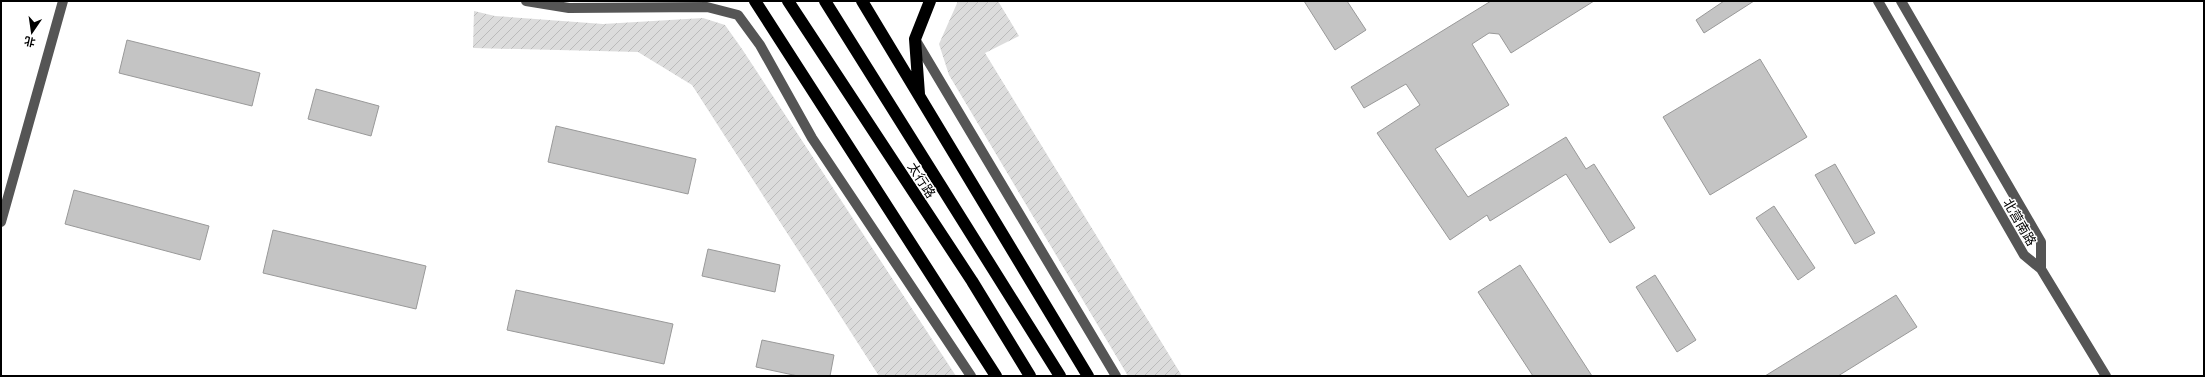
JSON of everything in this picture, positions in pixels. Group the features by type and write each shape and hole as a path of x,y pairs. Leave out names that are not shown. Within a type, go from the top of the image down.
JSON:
{"highway":[{"path":"755,1 996,376"},
{"name":"太行路","path":"788,1 972,281 1030,376"},
{"name":"太行路","path":"825,1 920,150 1060,376"},
{"path":"862,1 1088,376"},
{"path":"919,97 915,39 930,1"}],"street":[{"path":"1,222 63,1"},
{"path":"526,1 569,8 707,7 738,15 760,45 812,138 971,376"},
{"name":"北营南路","path":"1878,1 2024,255 2041,270"},
{"name":"北营南路","path":"1901,1 2041,242 2041,270"},
{"path":"915,39 1116,376"},
{"path":"2041,270 2106,376"}],"shaded area":[{"path":"958,1 998,1 1019,36 985,53 1182,376 1128,376 949,75 939,44"},
{"path":"474,11 495,16 603,24 703,18 725,25 956,376 879,376 692,85 638,52 473,48"}],"building":[{"path":"1304,1 1347,1 1366,30 1335,50"},
{"path":"1491,1 1594,1 1511,53 1499,34 1489,33 1472,44 1509,105 1435,149 1468,197 1566,137 1586,169 1594,164 1635,228 1610,243 1566,174 1490,221 1487,215 1450,240 1377,133 1420,105 1406,84 1364,108 1351,87"},
{"path":"1724,1 1754,1 1704,33 1696,20"},
{"path":"127,40 260,73 252,106 119,73"},
{"path":"1760,59 1807,137 1710,195 1663,117"},
{"path":"316,89 379,106 371,136 308,119"},
{"path":"556,126 696,159 688,194 548,162"},
{"path":"1835,164 1875,233 1855,244 1815,175"},
{"path":"74,190 209,226 200,260 65,224"},
{"path":"1774,206 1815,268 1798,280 1756,218"},
{"path":"273,230 426,266 416,309 263,273"},
{"path":"708,249 780,265 775,292 702,276"},
{"path":"1520,265 1592,376 1533,376 1478,292"},
{"path":"1655,275 1696,340 1677,352 1636,287"},
{"path":"516,290 673,324 664,364 507,330"},
{"path":"1896,295 1917,327 1838,376 1765,376"},
{"path":"762,340 834,355 830,376 798,376 756,367"}]}
